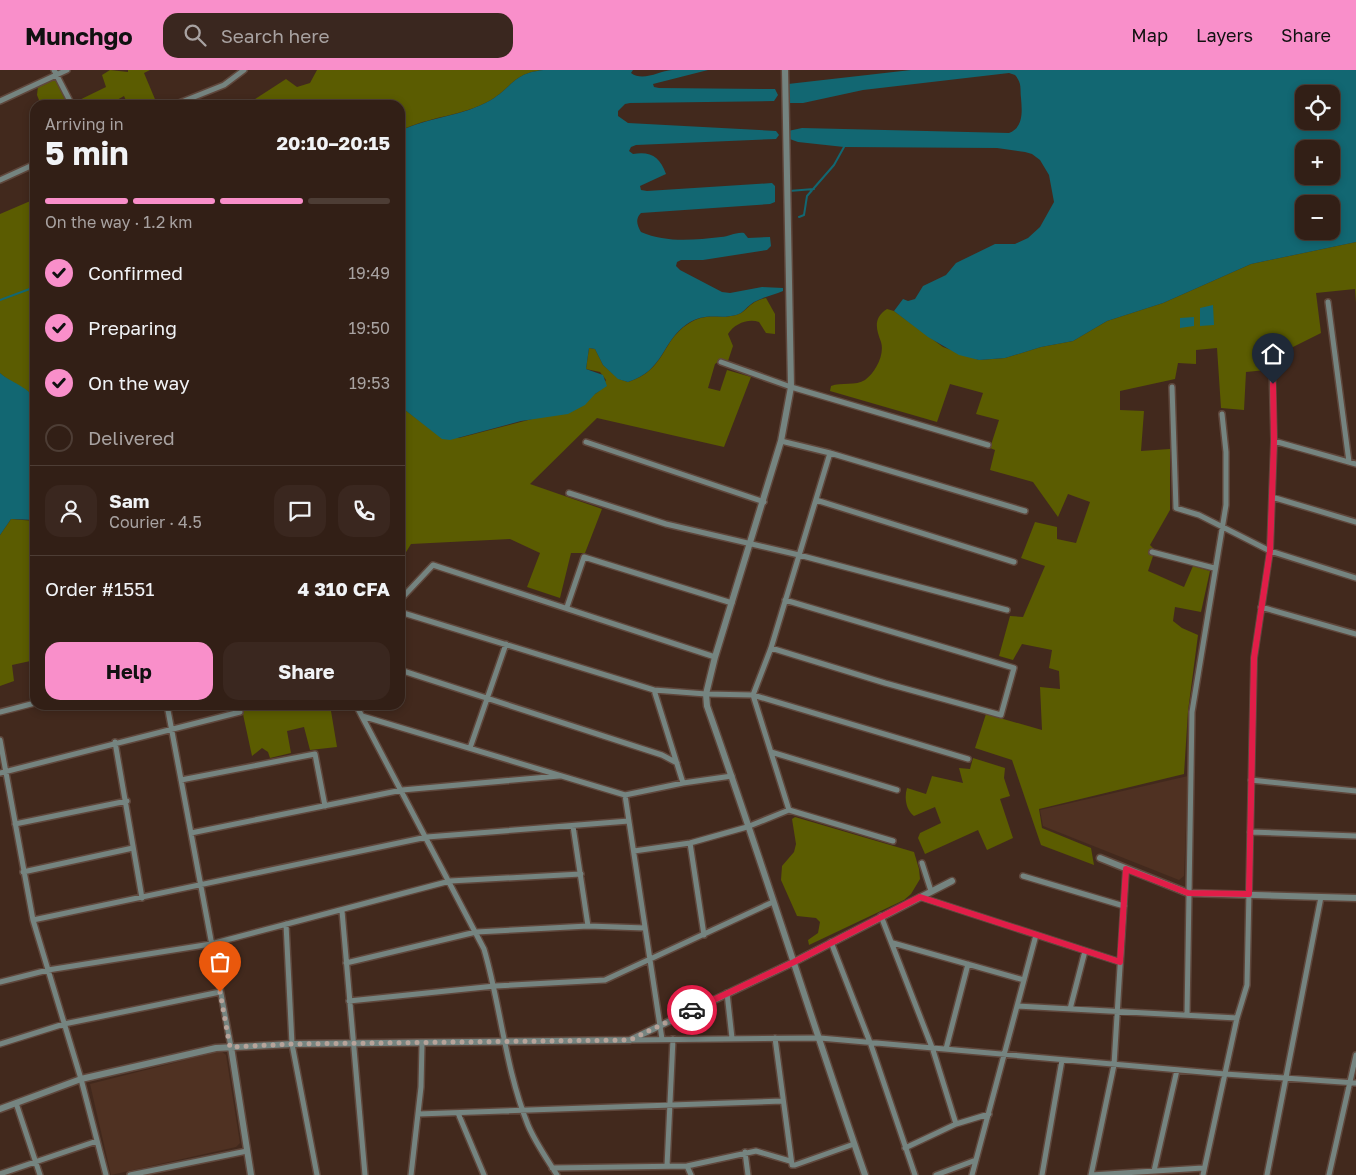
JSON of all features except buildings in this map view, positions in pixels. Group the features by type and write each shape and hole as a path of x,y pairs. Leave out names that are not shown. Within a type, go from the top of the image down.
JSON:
{"street":[{"path":"0,102 55,72 67,70"},
{"path":"186,100 224,85 244,70"},
{"path":"785,70 791,387 781,441 715,658 706,694 707,706 865,1175"},
{"path":"55,72 69,100"},
{"path":"0,180 30,166"},
{"path":"1328,302 1349,462"},
{"path":"721,362 791,387 988,445"},
{"path":"1203,1175 1224,1074 1247,984 1254,658 1270,551 1274,441 1272,364"},
{"path":"1172,387 1176,508 1200,515 1270,551 1356,578"},
{"path":"1187,1015 1192,712 1221,525 1226,505 1226,452 1222,414"},
{"path":"781,441 830,452 1025,511"},
{"path":"1274,441 1356,464"},
{"path":"586,442 764,502"},
{"path":"789,810 752,695 770,648 830,452"},
{"path":"569,493 666,524 799,555 1006,610"},
{"path":"1272,497 1356,522"},
{"path":"816,500 1014,562"},
{"path":"1152,552 1214,568"},
{"path":"567,607 584,557 732,603"},
{"path":"405,595 433,565 567,607 715,658"},
{"path":"770,648 885,683 1001,714 1014,668 785,600"},
{"path":"1261,607 1356,634"},
{"path":"405,614 654,690 752,695 968,759"},
{"path":"470,748 506,644"},
{"path":"405,672 662,755 677,763"},
{"path":"654,690 683,783"},
{"path":"0,712 30,704"},
{"path":"168,710 230,1047 251,1175"},
{"path":"359,710 427,837 484,949 495,986 503,1042 522,1109 528,1127 556,1175"},
{"path":"3,772 115,742 240,712"},
{"path":"362,716 625,794 732,776"},
{"path":"0,740 3,772 33,920 82,1079 106,1175"},
{"path":"115,742 127,801 142,898"},
{"path":"771,752 897,790"},
{"path":"181,780 315,754 325,806"},
{"path":"190,833 402,790 562,776"},
{"path":"1251,780 1356,791"},
{"path":"625,794 662,1039"},
{"path":"15,824 127,801"},
{"path":"634,851 690,843 747,827 789,810 893,841"},
{"path":"33,920 427,837 629,821"},
{"path":"573,826 582,874 588,926"},
{"path":"1250,832 1356,836"},
{"path":"690,843 704,935"},
{"path":"23,872 133,848"},
{"path":"1100,858 1188,893 1356,898"},
{"path":"922,863 931,891"},
{"path":"1126,869 1114,1065 1091,1175 1203,1168"},
{"path":"0,982 48,970 211,944 450,881 582,874"},
{"path":"1023,876 1124,906"},
{"path":"630,1040 794,962 952,881"},
{"path":"920,897 1120,962"},
{"path":"1267,1175 1321,898"},
{"path":"349,1001 495,986 605,980 773,902"},
{"path":"342,911 352,1044 365,1175"},
{"path":"881,916 933,1050 956,1124"},
{"path":"286,924 292,1044 316,1175"},
{"path":"346,963 476,932 588,926 645,928"},
{"path":"972,1175 1036,934"},
{"path":"831,942 871,1044 915,1175"},
{"path":"893,943 1024,980"},
{"path":"1070,1009 1085,951"},
{"path":"946,1049 968,964"},
{"path":"0,1044 64,1024 220,992"},
{"path":"727,993 732,1038"},
{"path":"1017,1006 1237,1018"},
{"path":"775,1038 790,1161"},
{"path":"0,1109 82,1079 216,1048 292,1044 820,1038 933,1050 946,1049 1114,1065 1353,1082"},
{"path":"667,1166 673,1039"},
{"path":"411,1175 418,1114 422,1044"},
{"path":"1329,1175 1353,1082 1356,1055"},
{"path":"1042,1175 1062,1060"},
{"path":"1154,1171 1177,1070"},
{"path":"418,1114 782,1101"},
{"path":"16,1103 40,1175"},
{"path":"458,1113 484,1175"},
{"path":"905,1148 956,1124 988,1114"},
{"path":"0,1174 96,1141"},
{"path":"552,1168 687,1166 745,1152 764,1152 796,1165 854,1144"},
{"path":"130,1175 247,1151"},
{"path":"745,1152 748,1175"},
{"path":"936,1175 976,1160"},
{"path":"968,1163 972,1175"},
{"path":"687,1166 691,1175"}],"shaded area":[{"path":"110,70 128,72 128,70 150,70 144,73 155,100 126,100 124,96 117,100 79,100 106,87 102,75"},
{"path":"317,70 543,70 525,74 499,95 481,105 405,129 405,100 254,100 286,79 297,87 310,83"},
{"path":"56,78 67,100 39,100 37,95 38,86"},
{"path":"30,201 30,394 0,373 0,214"},
{"path":"1356,242 1356,303 1355,289 1316,293 1321,333 1267,360 1266,370 1246,372 1244,410 1221,408 1217,348 1196,350 1196,364 1178,363 1175,379 1120,391 1120,410 1144,411 1141,451 1170,449 1170,510 1150,545 1155,550 1148,571 1184,587 1193,566 1210,571 1201,612 1175,607 1173,621 1182,628 1198,635 1188,711 1184,774 1039,809 1042,828 1091,848 1094,865 1041,845 1012,760 975,748 986,714 1042,730 1040,687 1060,689 1059,671 1049,668 1052,650 1022,644 1013,660 999,656 1010,616 1023,617 1045,566 1021,558 1035,522 1057,527 1057,539 1076,543 1090,502 1068,494 1058,517 1033,482 990,470 995,450 990,448 999,420 976,414 983,393 950,384 937,422 830,391 831,386 861,382 872,373 882,352 877,324 879,316 887,309 894,311 943,347 979,360 1005,358 1041,347 1073,341 1107,321 1163,303 1251,264"},
{"path":"766,298 775,314 775,334 766,333 759,322 755,321 746,321 734,327 728,334 733,346 728,361 721,360 715,364 708,388 720,391 727,370 751,377 724,447 597,418 530,484 602,509 585,553 571,553 560,598 527,587 540,553 510,539 411,544 405,554 405,410 442,438 459,438 532,419 599,391 606,380 600,372 586,369 589,348 595,349 603,365 619,379 628,382 650,370 679,331 688,324 707,317 739,314"},
{"path":"11,519 30,521 30,661 12,665 14,681 0,686 0,535"},
{"path":"242,710 331,710 337,747 310,750 304,727 287,731 291,753 270,758 268,752 262,748 252,756"},
{"path":"973,758 1005,768 1004,778 1010,796 1000,799 1013,838 987,850 978,830 925,854 918,838 920,833 941,823 935,807 914,816 911,813 906,804 907,788 926,794 932,776 963,783 959,768 970,769"},
{"path":"1188,776 1184,876 1179,880 1043,826 1040,810"},
{"path":"795,817 914,852 920,879 911,894 904,900 809,945 808,940 818,933 820,922 816,918 797,916 781,880 782,866 794,852 796,844 792,819"},
{"path":"221,1051 226,1055 240,1143 236,1147 111,1175 90,1084"}],"water":[{"path":"543,70 633,70 631,73 646,76 672,70 708,70 653,84 654,87 659,88 775,89 778,95 774,101 630,103 625,104 618,111 618,116 628,123 776,131 779,135 776,139 636,145 631,147 629,151 633,154 645,153 654,156 661,163 666,174 640,186 641,190 772,183 775,186 775,202 770,204 641,213 637,222 641,232 660,238 680,240 701,239 741,233 744,233 748,238 770,237 771,246 767,250 703,260 681,260 677,262 676,266 680,270 722,292 730,293 762,287 783,288 783,291 754,302 736,315 701,318 687,324 672,339 649,370 640,377 628,382 618,379 603,365 595,349 589,348 586,369 603,375 607,386 595,394 585,405 568,414 521,421 450,440 442,439 405,410 405,129 481,105 499,95 525,74"},
{"path":"911,70 1356,70 1356,242 1251,264 1163,303 1107,321 1073,341 1041,347 1005,358 979,360 959,355 928,337 894,311 903,299 908,301 915,299 923,286 946,275 956,263 995,244 1015,244 1028,238 1040,227 1054,202 1049,175 1040,160 1032,154 1025,152 997,148 844,147 798,142 787,138 788,131 802,128 1009,133 1017,127 1021,118 1021,88 1015,75 1009,73 863,90 803,103 789,103 788,84"},
{"path":"1213,305 1214,325 1200,326 1200,308"},
{"path":"1194,317 1194,326 1180,328 1180,318"},
{"path":"0,373 30,393 30,520 11,519 0,535"}],"waterway":[{"path":"799,217 804,215 807,196 834,165 844,147"},
{"path":"789,191 814,189"},
{"path":"0,300 30,289"}],"way so far":[{"path":"220,992 230,1047 292,1044 422,1044 630,1040 692,1010"}],"route":[{"path":"692,1010 794,962 920,897 1120,962 1126,869 1188,893 1249,894 1254,658 1270,551 1274,441 1273,384"}]}
